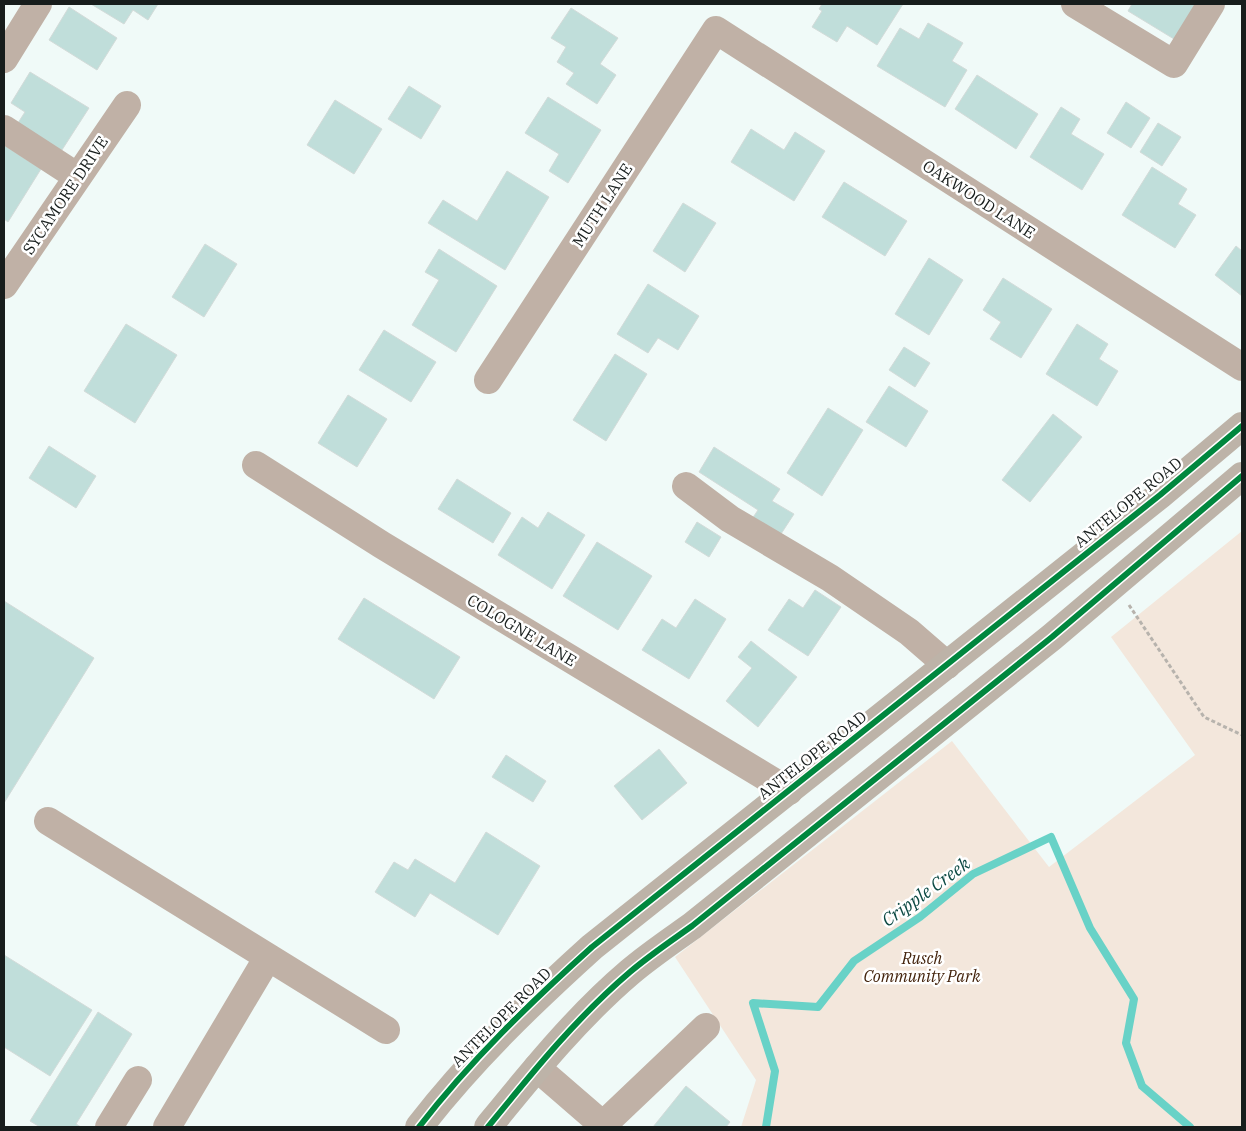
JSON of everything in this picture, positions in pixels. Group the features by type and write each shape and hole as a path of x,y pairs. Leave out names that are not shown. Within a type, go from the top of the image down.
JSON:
{"main road":[{"name":"ANTELOPE ROAD","path":"419,1127 474,1061 536,998 592,947 789,792 1242,426"},
{"path":"488,1127 583,1016 630,972 699,920 998,680 1114,585 1242,476"}],"street":[{"path":"4,59 38,4"},
{"path":"1075,4 1174,64 1212,4"},
{"name":"OAKWOOD LANE","path":"716,30 1242,367"},
{"name":"MUTH LANE","path":"488,380 716,30"},
{"name":"SYCAMORE DRIVE","path":"4,285 127,105"},
{"path":"4,128 78,177"},
{"name":"COLOGNE LANE","path":"256,465 382,546 789,792"},
{"path":"686,486 730,518 830,578 909,632 947,665"},
{"path":"48,821 386,1030"},
{"path":"167,1127 268,956"},
{"path":"537,1068 602,1126 706,1027"},
{"path":"109,1127 138,1080"}],"path":[{"path":"1114,585 1204,717 1242,735"}],"green space":[{"name":"Rusch Community Park","path":"1242,531 1242,1127 741,1127 756,1080 675,957 952,741 1049,867 1195,755 1111,637"}],"building":[{"path":"91,4 158,4 148,20 133,10 124,24"},
{"path":"822,4 903,4 877,45 847,26 837,42 812,27 822,11 819,9"},
{"path":"1132,4 1196,4 1174,39 1128,11"},
{"path":"69,7 117,38 97,70 49,40"},
{"path":"571,8 618,38 600,64 616,75 597,104 566,84 574,73 557,62 566,47 551,38"},
{"path":"928,23 963,43 952,61 967,70 945,107 877,66 900,28 919,39"},
{"path":"30,72 89,108 60,153 16,126 25,112 11,103"},
{"path":"977,75 1038,114 1016,149 955,109"},
{"path":"409,86 441,106 421,139 388,119"},
{"path":"548,97 601,130 568,183 549,171 559,154 525,133"},
{"path":"335,100 382,129 354,174 307,145"},
{"path":"1126,102 1150,118 1131,148 1107,133"},
{"path":"1061,107 1080,119 1071,134 1104,154 1082,190 1030,157"},
{"path":"1158,123 1181,137 1162,166 1140,152"},
{"path":"751,129 784,150 795,132 825,151 794,201 731,162"},
{"path":"4,145 41,169 8,222 4,219"},
{"path":"1152,167 1187,189 1178,204 1196,215 1175,248 1122,215"},
{"path":"507,171 549,197 505,270 428,223 443,200 477,221"},
{"path":"844,182 907,221 885,256 822,217"},
{"path":"683,203 716,223 685,272 653,251"},
{"path":"205,244 237,264 204,317 172,297"},
{"path":"1236,246 1242,251 1242,296 1215,275"},
{"path":"439,249 497,286 456,352 412,325 439,280 425,272"},
{"path":"929,258 963,280 929,335 895,314"},
{"path":"1003,278 1052,309 1021,358 990,339 1001,322 983,310"},
{"path":"648,284 699,316 678,350 658,338 648,353 617,334"},
{"path":"126,324 177,355 135,423 84,391"},
{"path":"1077,324 1108,344 1099,359 1118,371 1097,406 1046,374"},
{"path":"384,330 436,362 411,402 359,370"},
{"path":"904,347 930,363 915,387 889,370"},
{"path":"615,354 647,374 606,441 573,420"},
{"path":"889,386 928,411 906,447 866,422"},
{"path":"348,395 387,419 357,467 318,443"},
{"path":"828,408 863,430 822,496 787,473"},
{"path":"1053,414 1082,437 1030,502 1002,480"},
{"path":"49,446 96,476 76,508 29,478"},
{"path":"714,447 780,489 772,501 794,514 779,537 752,519 758,510 699,472"},
{"path":"457,479 511,513 493,543 438,509"},
{"path":"548,512 585,535 552,589 498,555 522,517 538,528"},
{"path":"697,522 721,537 709,557 685,542"},
{"path":"597,542 652,576 618,630 563,596"},
{"path":"815,590 841,607 808,656 768,630 789,599 803,608"},
{"path":"364,598 460,657 434,699 338,639"},
{"path":"695,599 726,619 689,679 642,650 662,619 676,628"},
{"path":"4,601 94,658 4,803"},
{"path":"751,641 797,677 758,727 726,701 752,668 738,657"},
{"path":"659,749 687,783 642,820 614,786"},
{"path":"506,755 546,781 533,802 492,777"},
{"path":"486,832 540,866 498,935 430,893 415,917 375,892 394,862 408,870 415,859 455,883"},
{"path":"4,955 92,1010 50,1076 4,1047"},
{"path":"98,1012 132,1034 76,1124 81,1127 40,1127 30,1121"},
{"path":"686,1086 730,1122 726,1127 653,1127"}],"waterway":[{"name":"Cripple Creek","path":"766,1127 775,1071 753,1003 818,1007 854,961 920,917 973,874 1051,837 1090,928 1134,999 1126,1043 1142,1086 1190,1127"}],"cycle path":[{"path":"419,1127 501,1033 592,947 1160,495 1242,426"},
{"path":"488,1127 538,1066 610,989 653,954 692,926 1052,637 1242,476"}]}
